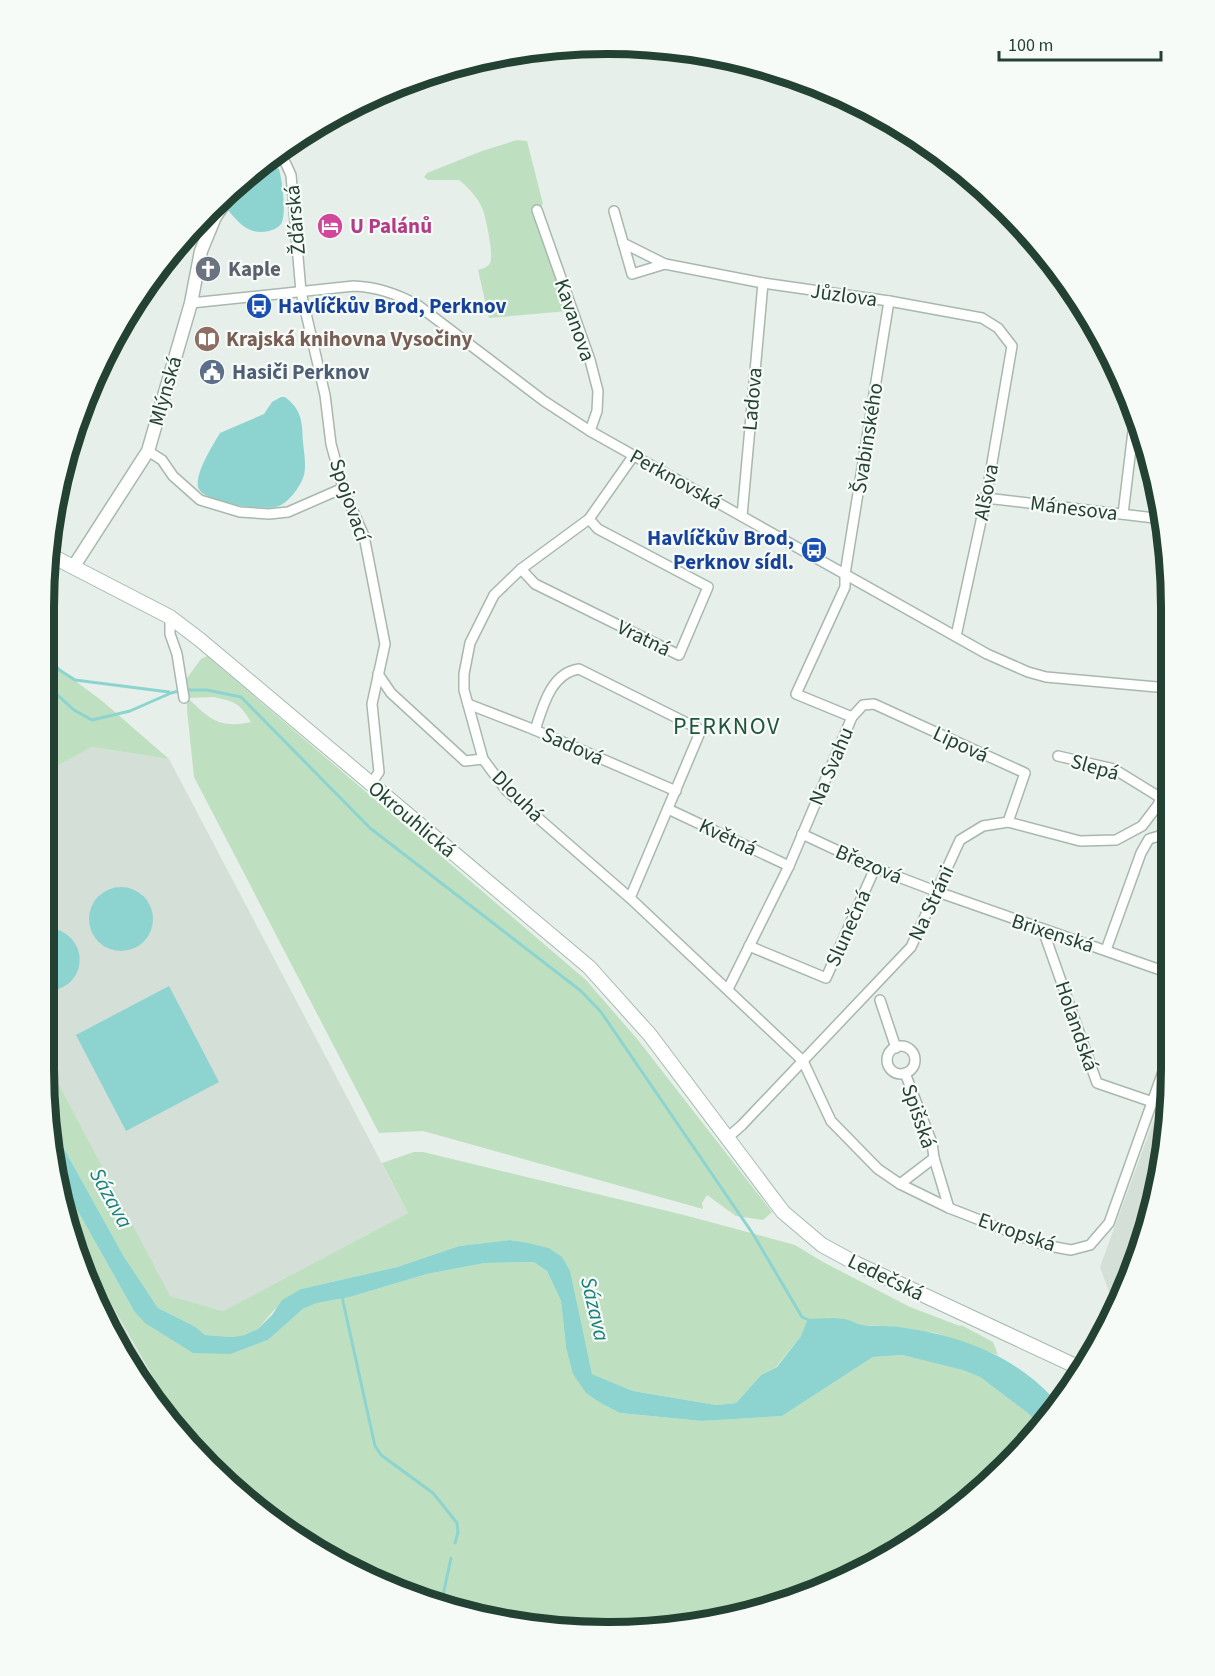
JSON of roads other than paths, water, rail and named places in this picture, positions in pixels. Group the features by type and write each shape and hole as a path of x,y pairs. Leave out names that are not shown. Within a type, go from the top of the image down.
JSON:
{"main road":[{"name":"Okrouhlická","path":"56,558 170,617 199,639 589,967 650,1035 726,1139"},
{"name":"Ledečská","path":"726,1139 783,1212 822,1245 857,1264 1074,1365"}],"street":[{"name":"Žďárská","path":"283,159 292,184 301,292"},
{"name":"Kavanova","path":"537,210 590,360 598,391 597,411 590,431"},
{"name":"Jůzlova","path":"614,211 632,274 665,264"},
{"name":"Mlýnská","path":"74,566 148,451 191,303 201,251 217,215"},
{"name":"Jůzlova","path":"623,243 665,264 763,283 889,301 982,318 998,328 1012,346"},
{"name":"Ladova","path":"742,516 763,283"},
{"name":"Perknovská","path":"191,303 365,286 388,291 419,306 544,401 590,431 987,654 1028,672 1046,677 1161,687"},
{"name":"Spojovací","path":"301,292 325,395 331,444 343,488 364,536 385,644 372,704 379,772 370,784"},
{"name":"Švabinského","path":"845,574 889,301"},
{"name":"Alšova","path":"956,636 986,498 1012,346"},
{"path":"1123,514 1133,433"},
{"path":"148,451 162,460 173,476 200,500 240,512 269,514 288,512 343,488"},
{"name":"Dlouhá","path":"634,455 589,519 521,569 494,595 470,643 464,674 464,690 483,759 506,790 630,898 803,1060"},
{"name":"Mánesova","path":"986,498 1153,518"},
{"name":"Vratná","path":"521,569 535,584 679,655 708,587 598,529 589,519"},
{"name":"Na Svahu","path":"728,989 789,866 852,717 796,694 845,587 845,574"},
{"path":"170,617 170,634 177,654 184,698"},
{"path":"535,730 556,681 568,671 579,669 701,730 630,898"},
{"path":"378,674 391,693 465,761 483,759"},
{"name":"Lipová","path":"852,717 863,705 874,704 1026,773 1008,822"},
{"name":"Sadová","path":"468,705 535,730 676,791"},
{"name":"Slepá","path":"1059,756 1114,769 1161,798"},
{"name":"Na Stráni","path":"726,1139 911,947 960,840 983,826 1008,822 1080,841 1116,840 1142,826 1161,798"},
{"name":"Květná","path":"668,809 789,866"},
{"name":"Březová","path":"802,834 875,868 938,892"},
{"path":"1106,950 1141,853 1149,839 1161,835"},
{"name":"Slunečná","path":"749,946 825,978 875,868"},
{"name":"Brixenská","path":"938,892 1161,970"},
{"name":"Holandská","path":"1043,930 1096,1083 1160,1105"},
{"name":"Spišská","path":"880,1000 896,1048"},
{"name":"Spišská","path":"896,1048 907,1048 914,1057 913,1066 905,1073 895,1073 887,1063 889,1054 896,1048"},
{"name":"Evropská","path":"803,1060 831,1121 878,1169 900,1184 950,1208 1044,1245 1071,1250 1090,1245 1109,1223 1161,1078"},
{"name":"Spišská","path":"905,1073 932,1143 934,1158 950,1208"},
{"name":"Spišská","path":"900,1184 934,1158"}],"water":[{"path":"271,168 279,169 284,213 280,225 269,231 256,232 245,227 227,209 234,199"},
{"path":"285,397 298,411 302,428 305,470 293,494 279,506 261,508 222,502 202,493 198,487 199,474 220,433 264,414 272,402"},
{"path":"121,887 133,889 144,896 151,907 153,919 151,931 144,942 133,949 121,951 109,949 98,942 91,931 89,919 91,907 98,896 109,889"},
{"path":"54,930 71,938 78,949 80,960 77,972 70,982 54,990"},
{"path":"169,986 219,1082 126,1131 76,1035"},
{"path":"59,1139 123,1255 158,1308 196,1327 205,1335 232,1337 258,1329 272,1315 282,1300 301,1289 397,1267 459,1246 510,1240 549,1248 562,1257 570,1271 592,1374 633,1391 716,1405 736,1403 761,1375 777,1367 801,1336 808,1319 836,1318 862,1325 894,1326 922,1331 966,1342 987,1351 1025,1373 1052,1398 1034,1420 980,1377 963,1370 902,1355 873,1357 782,1416 702,1421 620,1413 586,1393 573,1374 566,1347 561,1301 547,1271 534,1262 485,1263 427,1274 350,1297 317,1303 303,1309 268,1340 231,1354 193,1353 145,1323 134,1311 69,1196"}],"waterway":[{"path":"54,666 75,680 169,692"},
{"path":"54,692 74,710 92,720 130,711 183,690 207,690 241,697 370,828 581,991 601,1012 753,1234 802,1317 811,1321"},
{"path":"342,1297 375,1446 381,1455 433,1493 457,1523 458,1532 455,1543"},
{"path":"443,1597 451,1558"}],"place":[{"name":"U Palánů","path":"330,226"},
{"name":"Kaple","path":"208,269"},
{"name":"Havlíčkův Brod, Perknov","path":"259,306"},
{"name":"Krajská knihovna Vysočiny","path":"207,339"},
{"name":"Hasiči Perknov","path":"212,372"},
{"name":"Havlíčkův Brod, Perknov sídl.","path":"814,550"}],"district":[{"name":"PERKNOV","path":"727,726"}],"water label":[{"name":"Sázava","path":"111,1198"},
{"name":"Sázava","path":"595,1309"}]}
